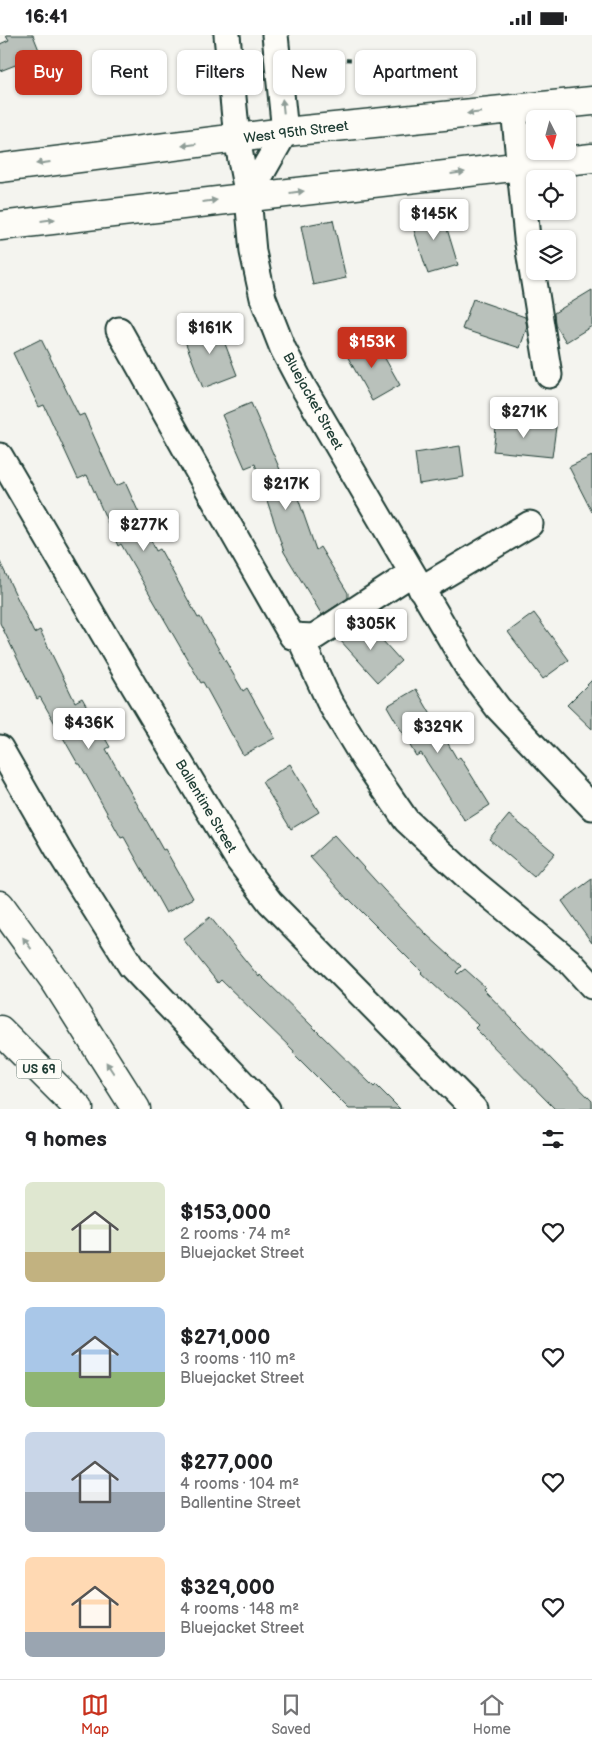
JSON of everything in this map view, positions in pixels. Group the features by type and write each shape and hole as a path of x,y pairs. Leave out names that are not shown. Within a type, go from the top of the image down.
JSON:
{"main road":[{"name":"West 95th Street","path":"0,168 285,132 592,101"},
{"path":"0,226 592,159"},
{"path":"0,905 55,981 136,1109"},
{"name":"US 69","path":"0,1030 79,1109"}],"street":[{"name":"Bluejacket Street","path":"227,35 237,139 248,197 253,251 261,289 283,349 302,385 468,668 498,708 592,807"},
{"path":"248,197 285,132 275,35"},
{"path":"514,109 526,238 549,375"},
{"path":"119,330 292,636 314,637 417,581 530,524"},
{"name":"Ballentine Street","path":"0,456 239,861 270,902 474,1109"},
{"path":"299,636 329,701 366,762 406,820 472,881 569,961 592,986"},
{"path":"0,748 62,856 131,966 267,1109"}],"building":[{"path":"6,35 33,35 39,50 15,50 15,65 0,71 0,44 9,40"},
{"path":"441,209 458,265 428,274 410,218"},
{"path":"333,220 346,278 313,285 301,226"},
{"path":"592,290 592,326 566,342 555,324 554,313"},
{"path":"473,299 525,317 527,327 520,348 462,329"},
{"path":"217,323 237,375 203,388 183,336"},
{"path":"373,337 400,385 372,401 345,352"},
{"path":"41,339 79,416 84,414 116,486 125,482 156,551 160,549 198,618 200,617 243,691 247,688 275,738 243,755 203,682 201,683 121,544 118,546 87,475 78,479 44,405 39,407 13,353"},
{"path":"251,403 285,481 291,478 316,550 320,547 348,593 348,598 322,615 284,552 255,464 245,468 222,415"},
{"path":"497,420 556,427 552,457 493,451"},
{"path":"460,446 464,477 419,484 415,453"},
{"path":"592,456 592,512 569,467"},
{"path":"0,562 34,633 40,630 75,702 82,698 110,747 106,749 163,850 165,849 193,898 166,913 124,837 121,838 40,697 37,699 0,623"},
{"path":"534,613 569,660 543,679 508,632"},
{"path":"365,621 401,661 378,682 339,639"},
{"path":"592,680 592,729 567,705"},
{"path":"416,689 457,759 460,757 490,805 465,821 421,753 416,756 387,706"},
{"path":"290,764 319,812 291,829 262,782"},
{"path":"509,815 555,853 534,877 489,839"},
{"path":"334,835 427,935 461,966 456,972 458,974 465,969 485,987 483,989 592,1101 592,1109 555,1109 475,1028 478,1025 421,973 348,900 310,857"},
{"path":"592,879 592,943 562,901"},
{"path":"210,917 259,977 260,975 374,1087 376,1085 400,1109 349,1109 293,1053 294,1051 221,980 218,983 183,939"}]}
